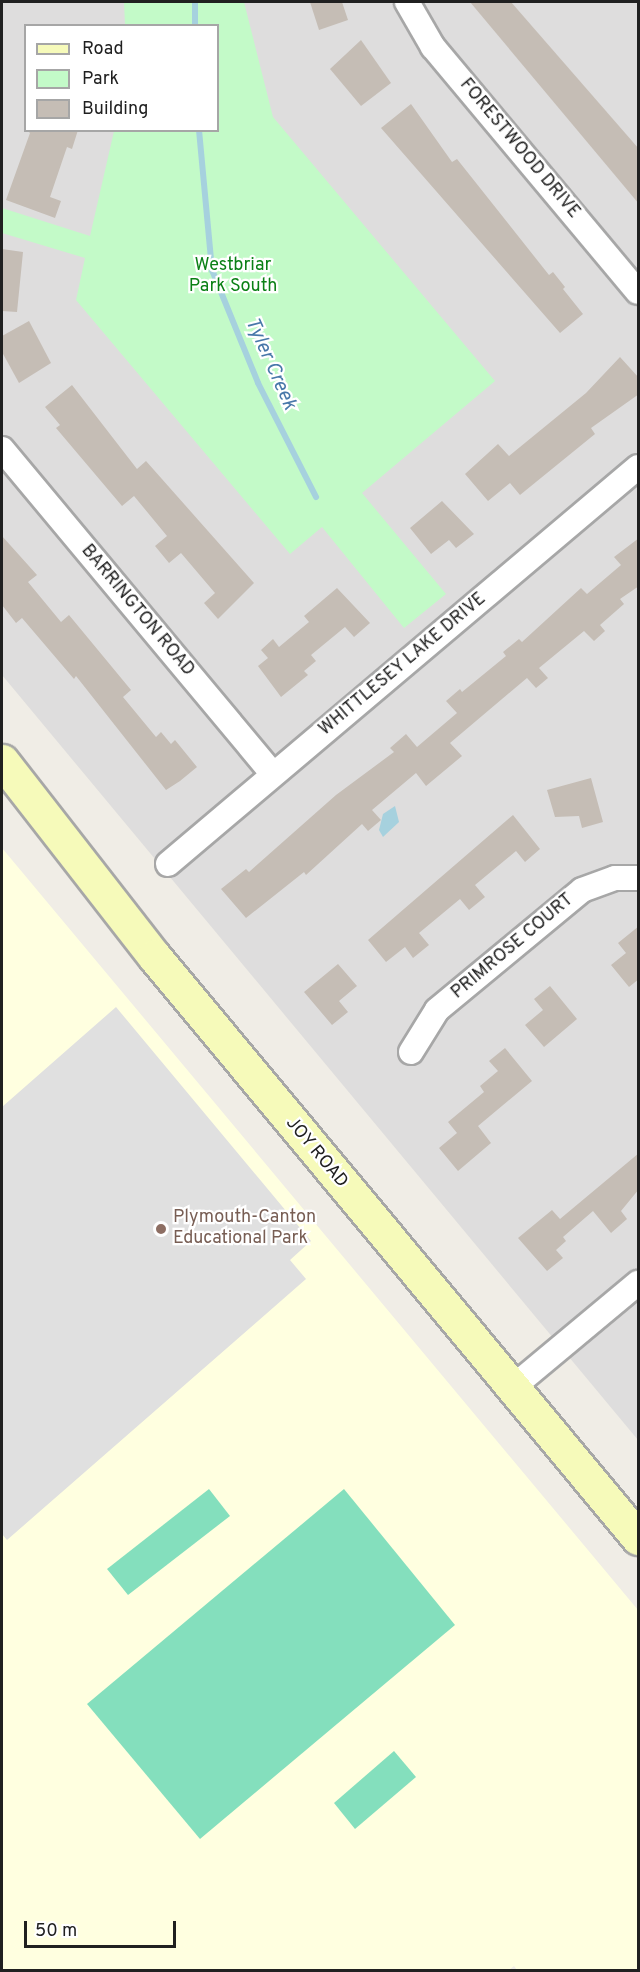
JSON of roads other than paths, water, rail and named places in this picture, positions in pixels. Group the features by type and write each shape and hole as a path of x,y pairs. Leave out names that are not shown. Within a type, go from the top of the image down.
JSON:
{"street":[{"name":"FORESTWOOD DRIVE","path":"407,2 433,47 639,292"},
{"name":"BARRINGTON ROAD","path":"2,449 273,774"},
{"name":"WHITTLESEY LAKE DRIVE","path":"168,864 639,466"},
{"name":"JOY ROAD","path":"2,761 154,956 639,1538"},
{"name":"PRIMROSE COURT","path":"411,1052 436,1010 582,890 615,878 639,878"},
{"path":"513,1388 639,1283"}],"water":[{"path":"395,806 399,822 383,837 379,830 383,814"}],"waterway":[{"name":"Tyler Creek","path":"195,2 195,24"},
{"name":"Tyler Creek","path":"199,132 212,270 258,383 316,497"}],"place":[{"name":"Plymouth-Canton Educational Park","path":"161,1229"}],"park label":[{"name":"Westbriar Park South","path":"233,277"}]}
